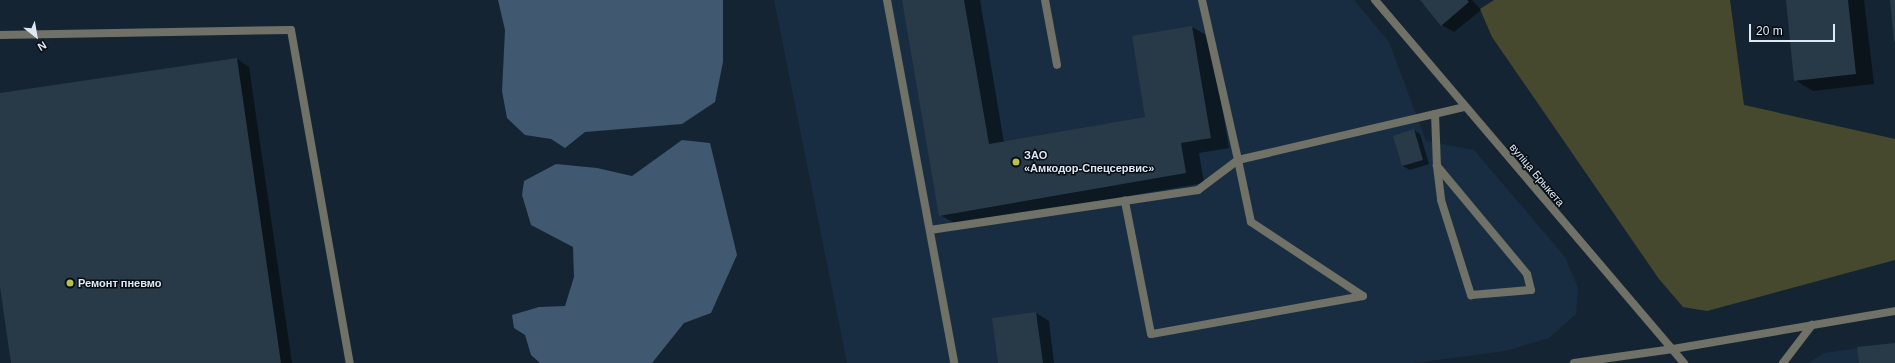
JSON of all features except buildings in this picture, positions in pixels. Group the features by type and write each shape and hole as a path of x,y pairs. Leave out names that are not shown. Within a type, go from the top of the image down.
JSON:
{"street":[{"path":"887,0 954,363"},
{"path":"1045,0 1057,65"},
{"path":"1125,201 1151,334 1363,296 1250,222 1238,160 1202,0"},
{"name":"вуліца Брыкета","path":"1375,0 1596,263 1684,363"},
{"path":"0,35 291,30 350,363"},
{"path":"930,230 1198,190 1238,160 1464,107"},
{"path":"1436,114 1437,166 1441,200 1470,296 1531,290 1527,274 1437,166"},
{"path":"1574,363 1672,349 1895,311"},
{"path":"1783,363 1812,325"}],"shaded area":[{"path":"498,0 723,0 723,62 715,102 682,124 585,132 565,148 551,139 525,135 507,118 502,91 505,30"},
{"path":"774,0 1354,0 1389,42 1426,141 1474,150 1565,257 1578,288 1576,314 1549,338 1505,351 1414,363 847,363"},
{"path":"682,140 710,143 737,255 711,313 684,323 652,363 540,363 531,355 525,335 514,328 512,315 539,307 565,306 574,277 573,247 531,225 522,195 524,181 556,164 597,168 632,176"},
{"path":"1895,343 1895,363 1808,363 1824,353"}],"green space":[{"path":"1494,0 1730,0 1744,105 1895,139 1895,260 1707,311 1683,307 1659,279 1492,37 1480,9"}],"place":[{"name":"ЗАО «Амкодор-Спецсервис»","path":"1016,162"},
{"name":"Ремонт пневмо","path":"70,283"}]}
